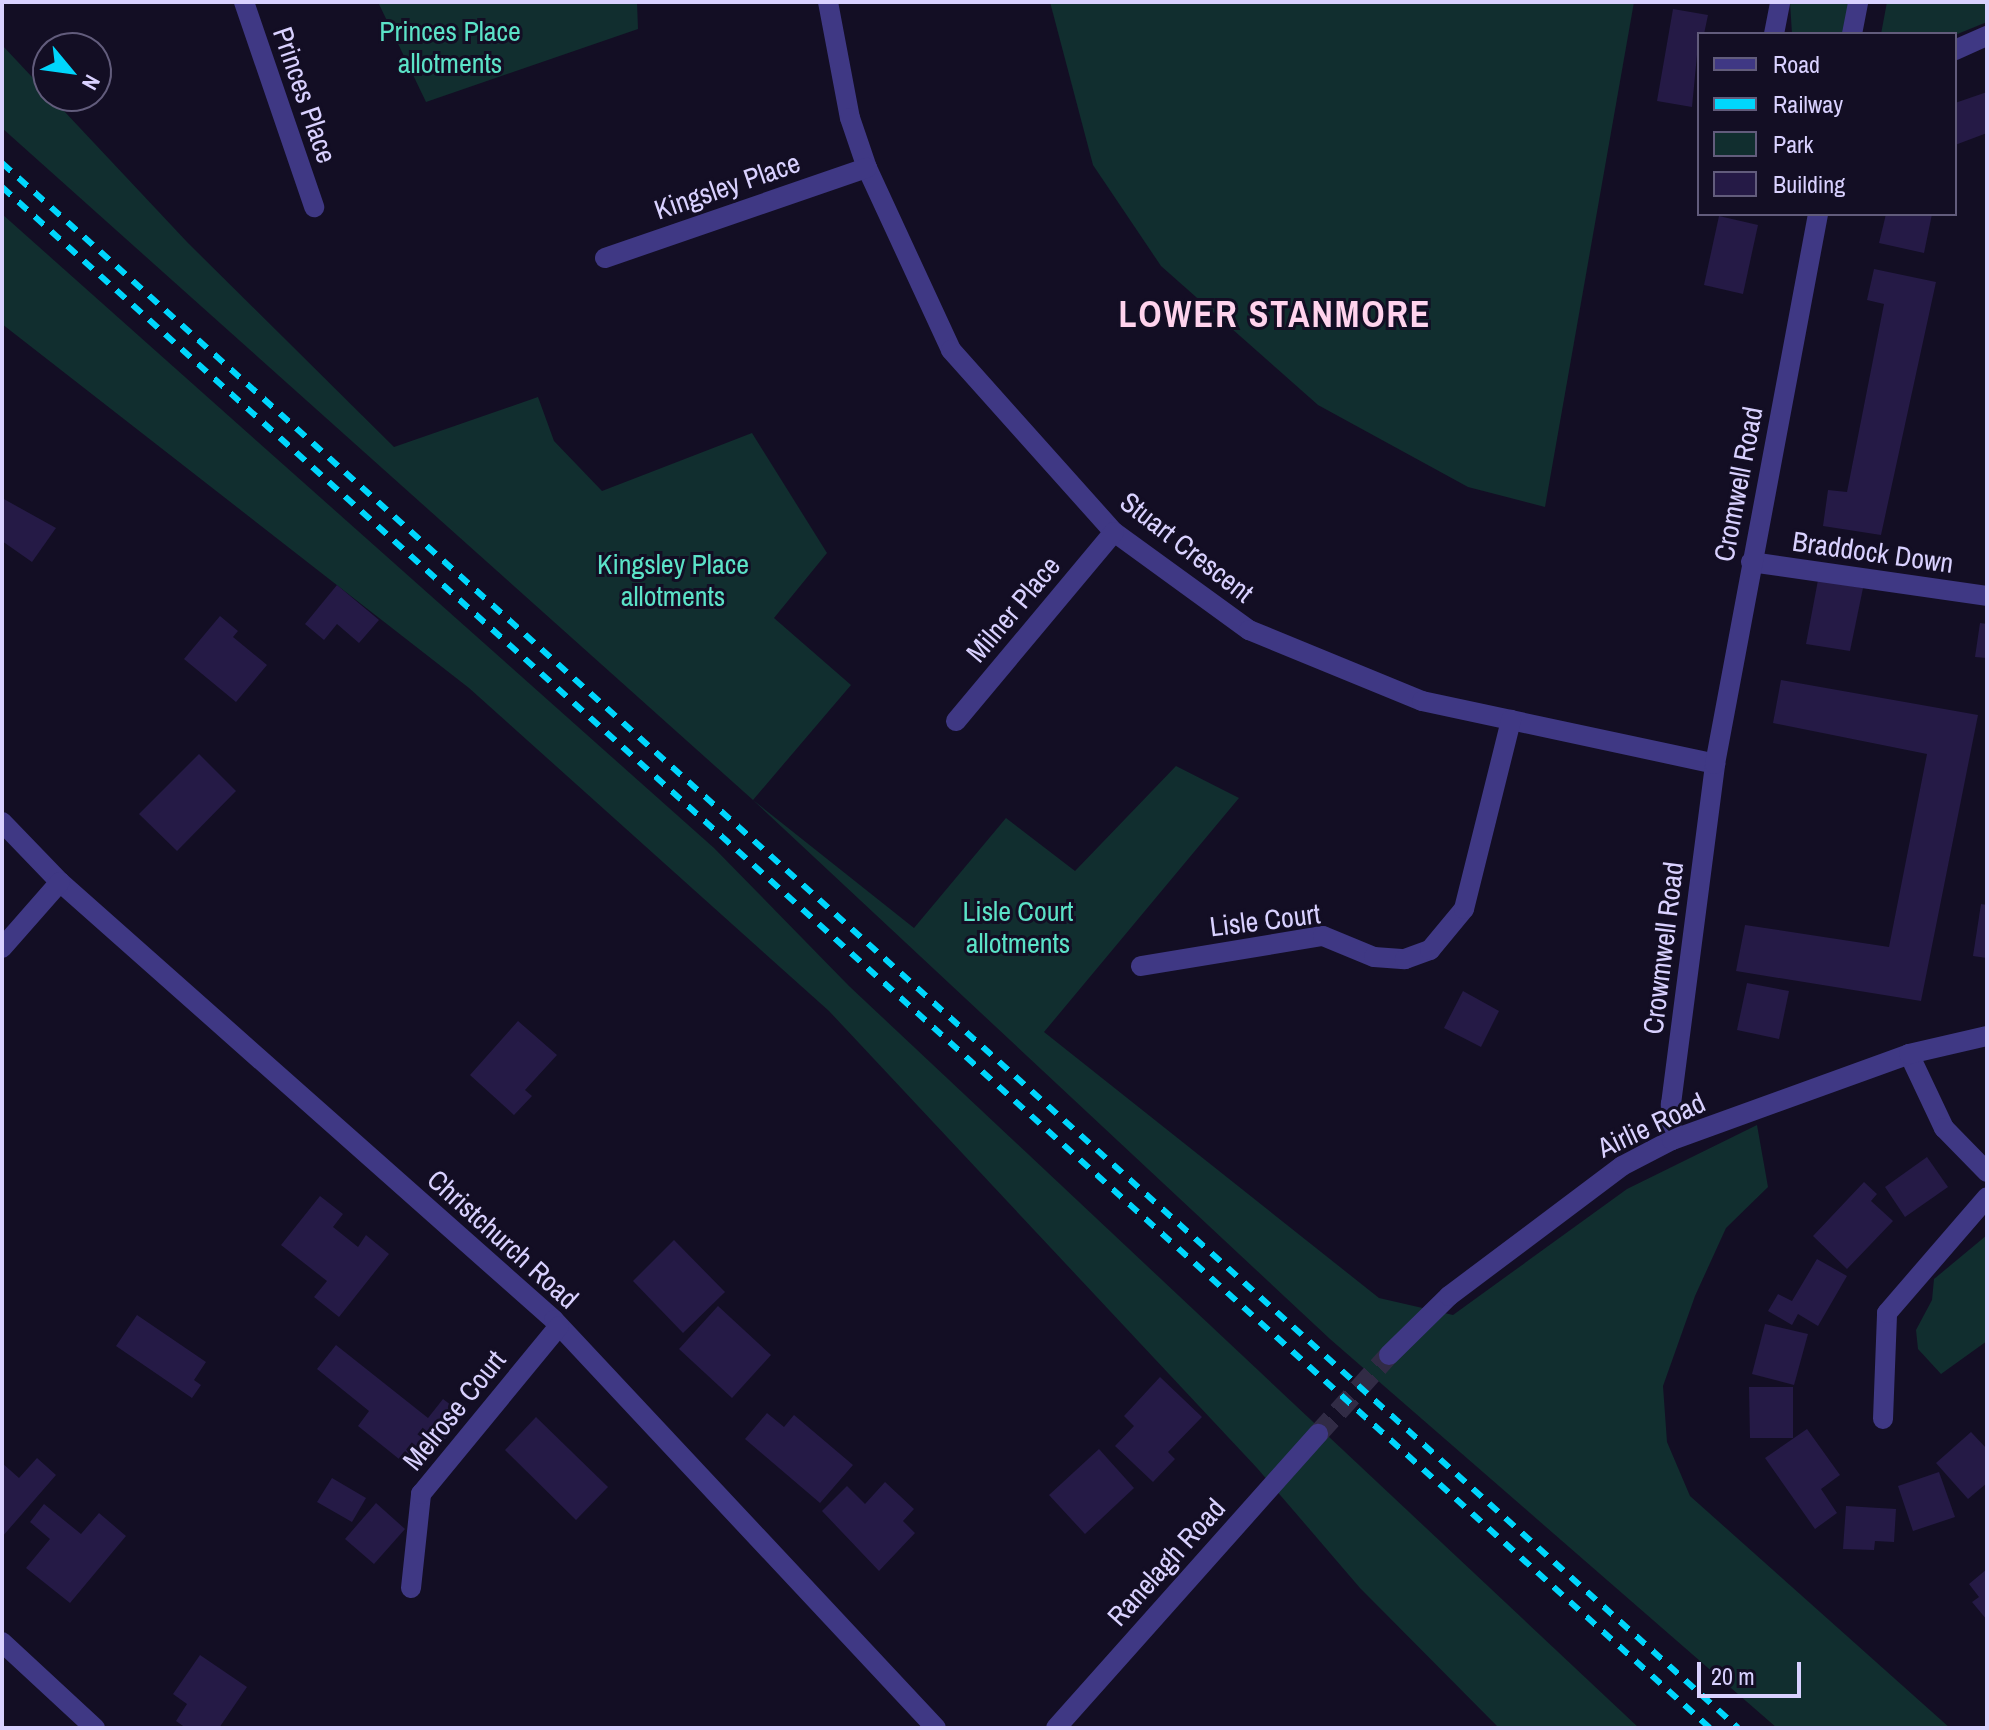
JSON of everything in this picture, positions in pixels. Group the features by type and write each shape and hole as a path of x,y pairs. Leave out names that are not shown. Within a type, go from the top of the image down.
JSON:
{"street":[{"name":"Princes Place","path":"244,2 314,207"},
{"name":"Stuart Crescent","path":"828,2 850,118 867,168 951,350 1114,532 1249,630 1422,701 1715,764"},
{"path":"1774,32 1780,2"},
{"path":"1852,32 1858,2"},
{"path":"1957,49 1987,36"},
{"name":"Kingsley Place","path":"605,258 867,168"},
{"name":"Cromwell Road","path":"1715,764 1818,216"},
{"name":"Milner Place","path":"956,721 1114,532"},
{"name":"Braddock Down","path":"1751,562 1987,596"},
{"name":"Lisle Court","path":"1141,966 1323,936 1374,957 1405,959 1430,950 1464,909 1511,720"},
{"name":"Crowmwell Road","path":"1672,1140 1671,1104 1715,764"},
{"name":"Christchurch Road","path":"2,822 60,882 559,1326 936,1728"},
{"path":"2,948 60,882"},
{"name":"Airlie Road","path":"1389,1355 1449,1296 1563,1205 1672,1140 1909,1054 1987,1036"},
{"path":"1909,1054 1944,1128 1987,1172"},
{"path":"1883,1419 1887,1313 1987,1197"},
{"name":"Melrose Court","path":"411,1588 421,1494 559,1326"},
{"name":"Ranelagh Road","path":"1056,1728 1318,1434"},
{"path":"2,1642 95,1728"}],"green space":[{"name":"Princes Place allotments","path":"378,2 637,2 638,29 426,102"},
{"path":"1050,2 1634,2 1545,507 1468,487 1318,405 1161,266 1093,165"},
{"path":"1790,2 1859,2 1852,32 1792,32"},
{"path":"1887,2 1987,2 1987,22 1957,34 1881,32"},
{"name":"Kingsley Place allotments","path":"2,45 32,77 32,112 65,112 188,243 394,447 538,397 554,441 602,491 752,433 827,553 774,618 851,685 753,800 2,128"},
{"path":"2,214 714,848 849,986 1639,1728 1499,1728 1360,1588 1257,1468 829,1011 469,688 2,324"},
{"name":"Lisle Court allotments","path":"1176,766 1239,798 1044,1032 1379,1298 1453,1315 1627,1189 1757,1125 1768,1187 1726,1228 1695,1296 1663,1386 1667,1442 1690,1496 1950,1728 1777,1728 1330,1339 753,800 914,928 1006,818 1075,871"},
{"path":"1987,1235 1987,1341 1941,1374 1918,1349 1916,1330 1932,1300 1934,1279"}],"building":[{"path":"1673,9 1708,15 1704,32 1697,32 1692,107 1657,101"},
{"path":"1987,92 1987,133 1957,144 1957,102"},
{"path":"1719,216 1758,225 1743,294 1704,285"},
{"path":"1886,216 1932,216 1924,253 1879,243"},
{"path":"1874,269 1936,282 1881,535 1823,526 1828,490 1847,492 1884,304 1867,300"},
{"path":"2,498 56,528 32,562 2,541"},
{"path":"1818,580 1863,588 1850,651 1806,644"},
{"path":"337,585 379,620 359,643 337,624 324,640 305,624"},
{"path":"220,616 238,631 233,637 267,665 236,702 184,659"},
{"path":"1980,623 1987,624 1987,658 1975,657"},
{"path":"1781,680 1978,715 1921,1001 1736,971 1745,925 1889,947 1927,754 1773,723"},
{"path":"199,754 236,791 177,851 139,814"},
{"path":"1981,904 1987,905 1987,958 1973,956"},
{"path":"1747,983 1789,991 1779,1039 1737,1030"},
{"path":"1463,991 1499,1011 1481,1047 1444,1028"},
{"path":"518,1021 557,1055 525,1090 532,1096 514,1115 470,1075"},
{"path":"1927,1157 1948,1187 1905,1217 1885,1187"},
{"path":"1864,1182 1877,1194 1871,1201 1893,1221 1847,1269 1813,1236"},
{"path":"320,1196 343,1214 333,1227 358,1247 366,1235 389,1254 339,1317 314,1297 327,1281 281,1245"},
{"path":"674,1240 725,1292 683,1333 633,1281"},
{"path":"1817,1259 1847,1276 1818,1326 1798,1314 1792,1325 1768,1311 1778,1294 1792,1301"},
{"path":"718,1306 771,1355 732,1398 679,1349"},
{"path":"137,1315 206,1362 194,1380 201,1385 192,1398 116,1346"},
{"path":"1765,1324 1808,1334 1794,1385 1752,1374"},
{"path":"336,1345 428,1418 443,1399 464,1415 424,1466 405,1451 399,1459 358,1426 369,1411 317,1369"},
{"path":"1160,1377 1202,1417 1168,1452 1175,1459 1153,1482 1115,1446 1134,1426 1124,1416"},
{"path":"1749,1387 1793,1387 1793,1438 1750,1438"},
{"path":"767,1413 784,1427 794,1415 853,1465 820,1503 745,1439"},
{"path":"536,1417 608,1487 576,1520 505,1450"},
{"path":"1807,1429 1840,1475 1821,1489 1837,1513 1815,1529 1765,1458"},
{"path":"1971,1432 1987,1449 1987,1483 1968,1499 1936,1463"},
{"path":"1099,1449 1134,1488 1085,1534 1049,1495"},
{"path":"37,1458 56,1475 2,1537 2,1463 19,1478"},
{"path":"1939,1472 1955,1517 1913,1531 1898,1486"},
{"path":"332,1478 366,1498 352,1522 317,1502"},
{"path":"885,1482 914,1509 903,1521 915,1533 879,1571 822,1511 847,1486 865,1504"},
{"path":"376,1503 405,1529 374,1564 345,1539"},
{"path":"44,1504 81,1534 99,1513 126,1536 70,1603 26,1568 50,1539 30,1522"},
{"path":"1846,1506 1896,1509 1894,1542 1875,1541 1874,1550 1843,1549"},
{"path":"1987,1569 1987,1620 1972,1602 1979,1597 1969,1584"},
{"path":"200,1655 247,1687 219,1728 186,1728 176,1721 187,1704 173,1694"}],"tunnel":[{"path":"1318,1434 1389,1355"}],"railway":[{"path":"2,163 1738,1728"},
{"path":"2,187 1710,1728"}],"district":[{"name":"LOWER STANMORE","path":"1275,315"}]}
